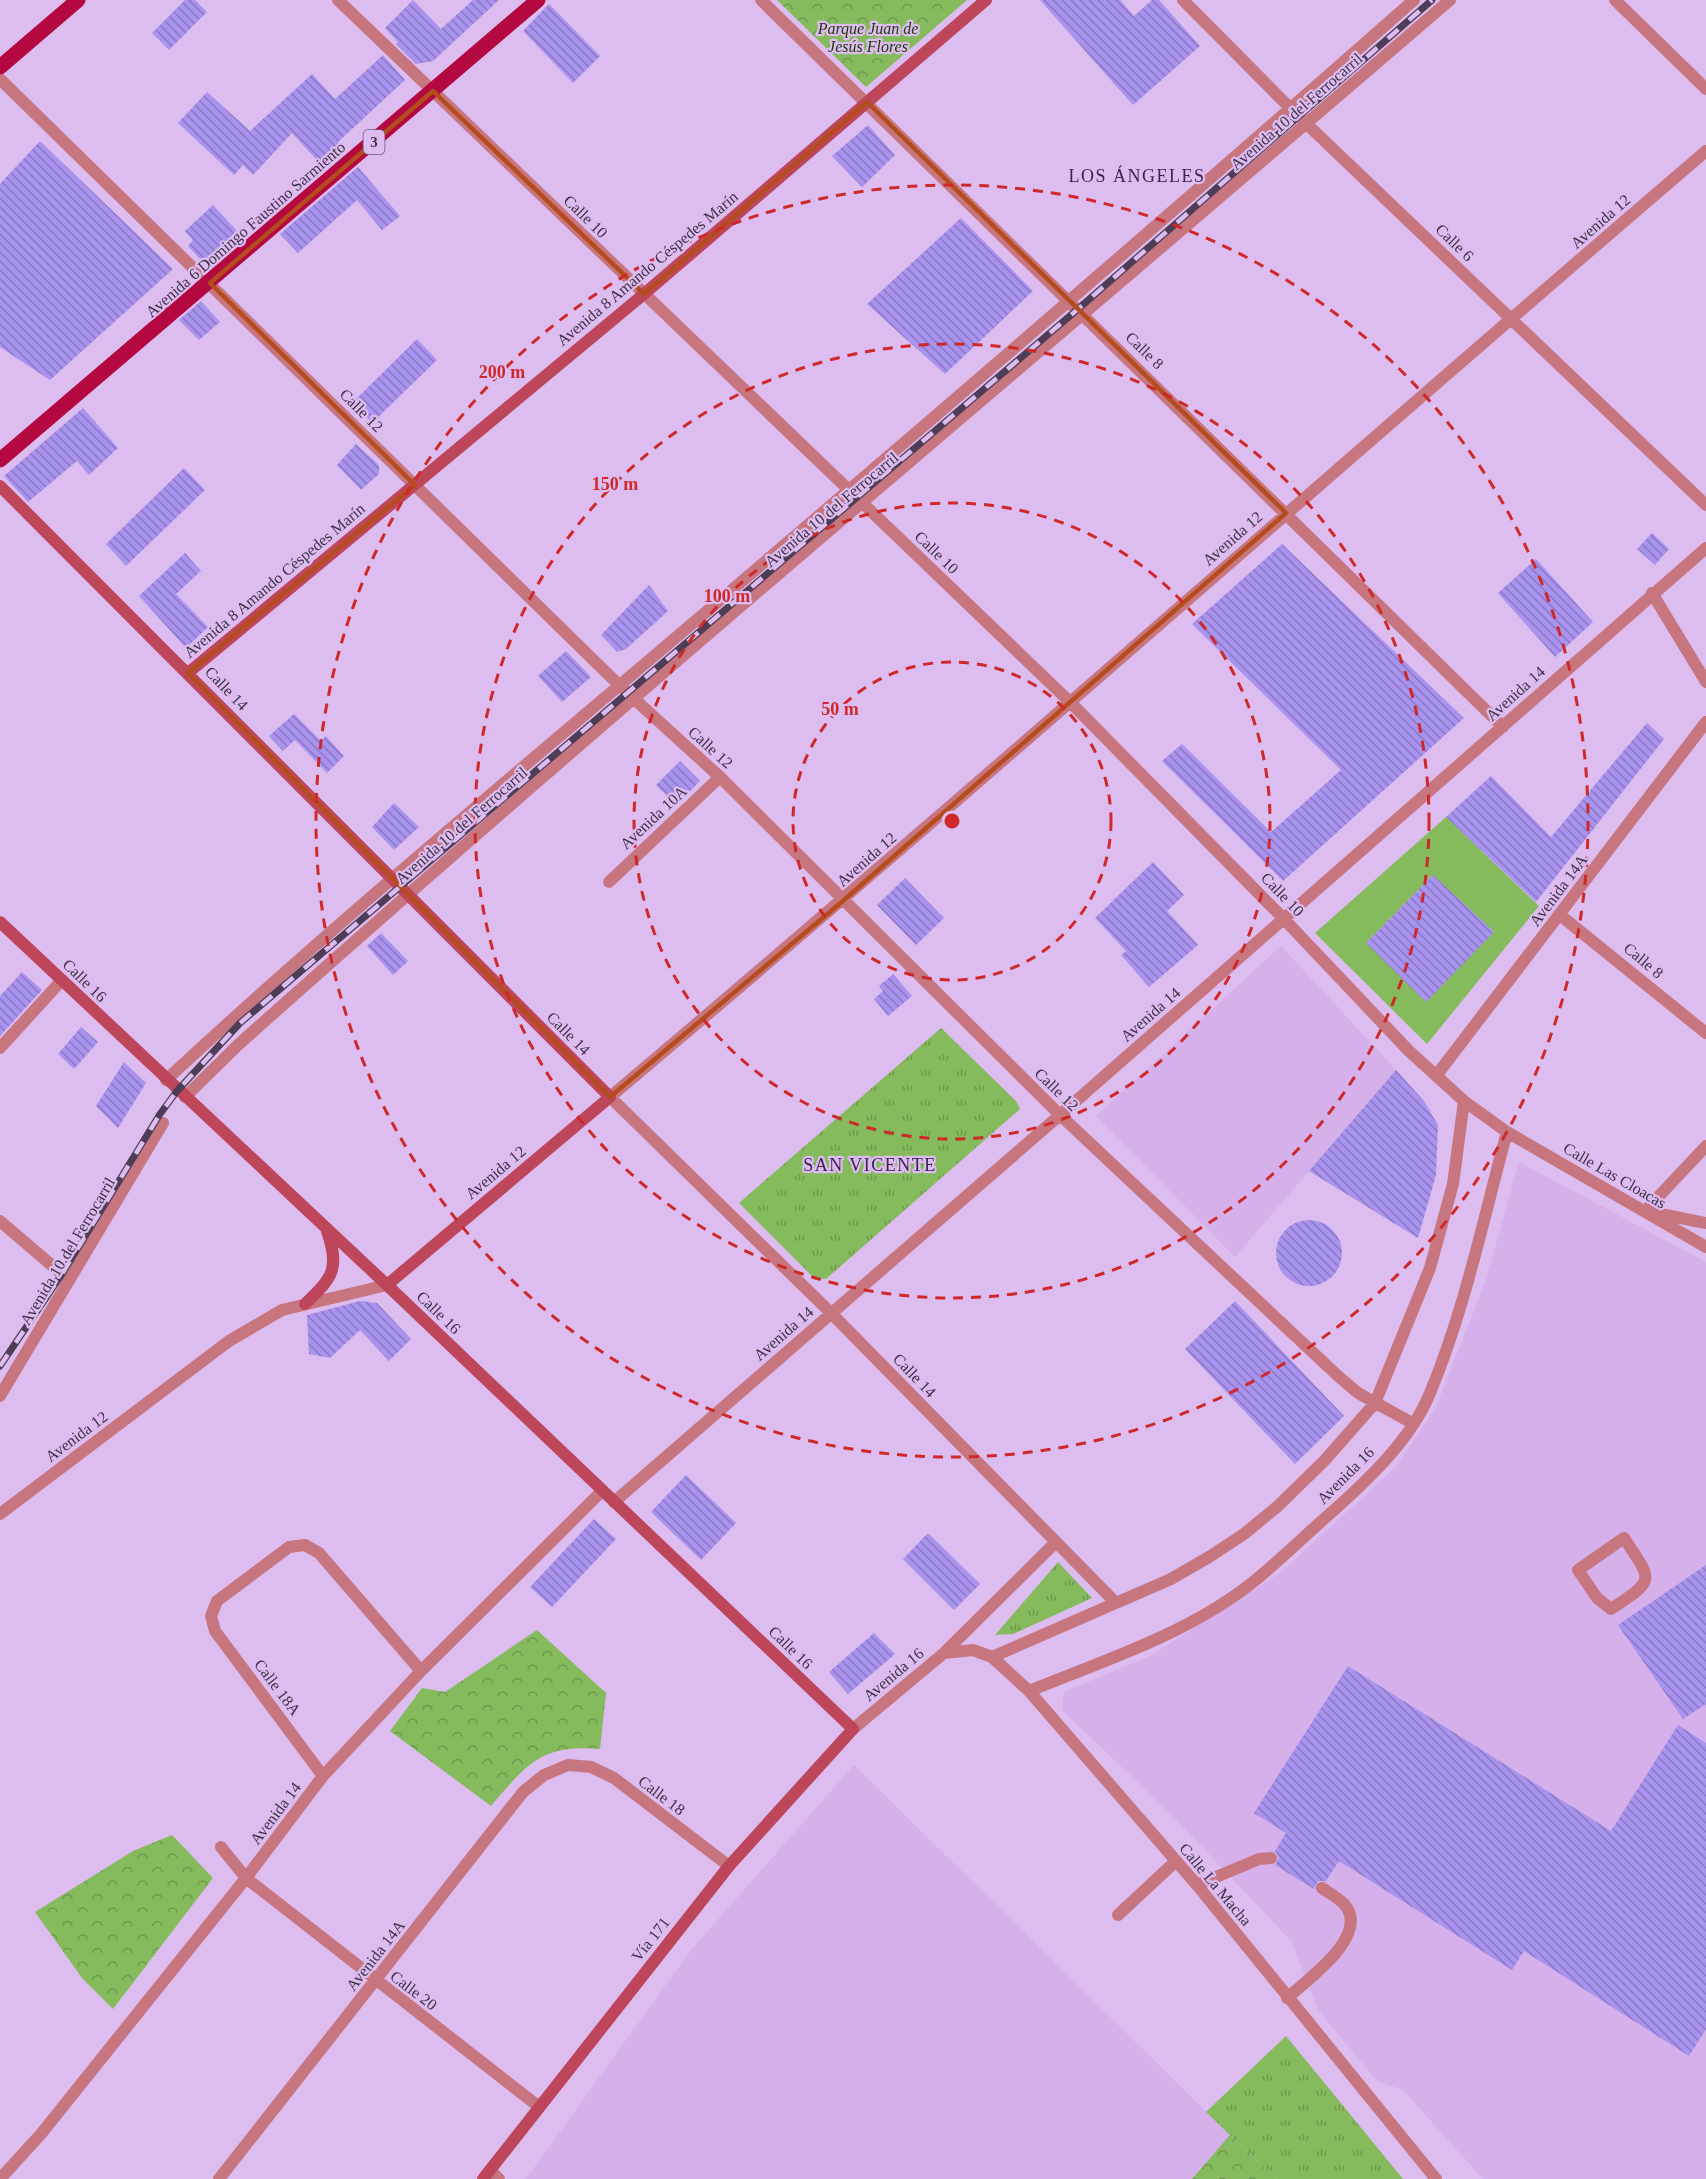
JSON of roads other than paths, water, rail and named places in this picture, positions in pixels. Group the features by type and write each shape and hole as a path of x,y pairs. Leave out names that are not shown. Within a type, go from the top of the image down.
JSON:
{"main road":[{"path":"0,67 78,0"},
{"name":"Avenida 6 Domingo Faustino Sarmiento","path":"0,460 210,283 538,0"},
{"name":"Avenida 8 Amando Céspedes Marín","path":"188,673 644,294 986,0"},
{"name":"Calle 14","path":"0,486 610,1097"},
{"name":"Calle 16","path":"0,922 387,1285 853,1729"},
{"name":"Avenida 12","path":"387,1285 610,1097"},
{"path":"305,1304 324,1285 335,1264 334,1252 326,1230"},
{"name":"Vía 171","path":"486,2175 729,1866 853,1729"}],"street":[{"name":"Calle 10","path":"338,0 1070,702 1283,918 1409,1051 1464,1101 1507,1132"},
{"name":"Calle 8","path":"762,0 1503,727"},
{"name":"Calle 6","path":"1183,0 1291,109 1706,505"},
{"name":"Avenida 10 del Ferrocarril","path":"166,1080 228,1022 392,880 1070,302 1414,0"},
{"name":"Avenida 10 del Ferrocarril","path":"185,1097 239,1044 632,698 1085,315 1450,0"},
{"path":"1615,0 1706,89"},
{"name":"Calle 12","path":"0,79 632,698 720,777 1060,1115 1338,1376 1375,1403 1412,1423"},
{"name":"Avenida 12","path":"610,1097 844,900 1286,513 1706,151"},
{"name":"Avenida 14","path":"614,1502 1060,1115 1503,727 1652,593 1706,548"},
{"path":"1652,593 1706,682"},
{"name":"Avenida 14A","path":"1436,1076 1706,722"},
{"name":"Avenida 10A","path":"609,882 720,777"},
{"name":"Calle 8","path":"1560,915 1706,1033"},
{"path":"0,1048 62,980"},
{"name":"Calle 14","path":"610,1097 831,1313 1116,1604"},
{"name":"Avenida 16","path":"992,1657 1171,1579 1244,1534 1278,1506 1325,1460 1375,1403 1430,1268 1453,1184 1464,1101"},
{"name":"Avenida 10 del Ferrocarril","path":"0,1396 163,1123"},
{"name":"Avenida 16","path":"1029,1691 1150,1642 1203,1614 1248,1586 1355,1492 1393,1450 1430,1395 1474,1265 1507,1132"},
{"name":"Calle Las Cloacas","path":"1507,1132 1706,1247"},
{"path":"1645,1211 1706,1146"},
{"path":"1645,1211 1706,1223"},
{"path":"0,1221 69,1280"},
{"name":"Avenida 12","path":"0,1514 229,1341 258,1322 305,1304 387,1285"},
{"name":"Avenida 14","path":"0,2179 41,2134 246,1878 323,1776 421,1671 602,1491"},
{"path":"1624,1538 1646,1570 1647,1580 1643,1588 1611,1609 1597,1598 1578,1570 1624,1538"},
{"name":"Avenida 16","path":"853,1729 944,1653 1056,1542"},
{"name":"Calle 18A","path":"323,1776 215,1631 210,1616 217,1601 289,1547 305,1545 319,1553 421,1671"},
{"path":"944,1653 973,1650 992,1657"},
{"name":"Calle La Macha","path":"992,1657 1029,1691 1197,1885 1436,2179"},
{"name":"Avenida 14A","path":"219,2179 523,1792 544,1775 568,1766"},
{"name":"Calle 18","path":"568,1766 591,1767 614,1778 729,1866"},
{"name":"Calle 20","path":"221,1847 246,1878 376,1982 538,2106"},
{"path":"1197,1885 1259,1860 1271,1858"},
{"path":"1118,1915 1176,1861"},
{"path":"1287,1998 1343,1947 1350,1919 1346,1906 1322,1888"},
{"path":"486,2175 499,2179"}],"railway":[{"path":"0,1366 62,1274 160,1114 177,1091 240,1023 1078,309 1432,0"}],"district":[{"name":"LOS ÁNGELES","path":"1137,176"},
{"name":"SAN VICENTE","path":"870,1165"}],"park label":[{"name":"Parque Juan de Jesús Flores","path":"868,37"}]}
